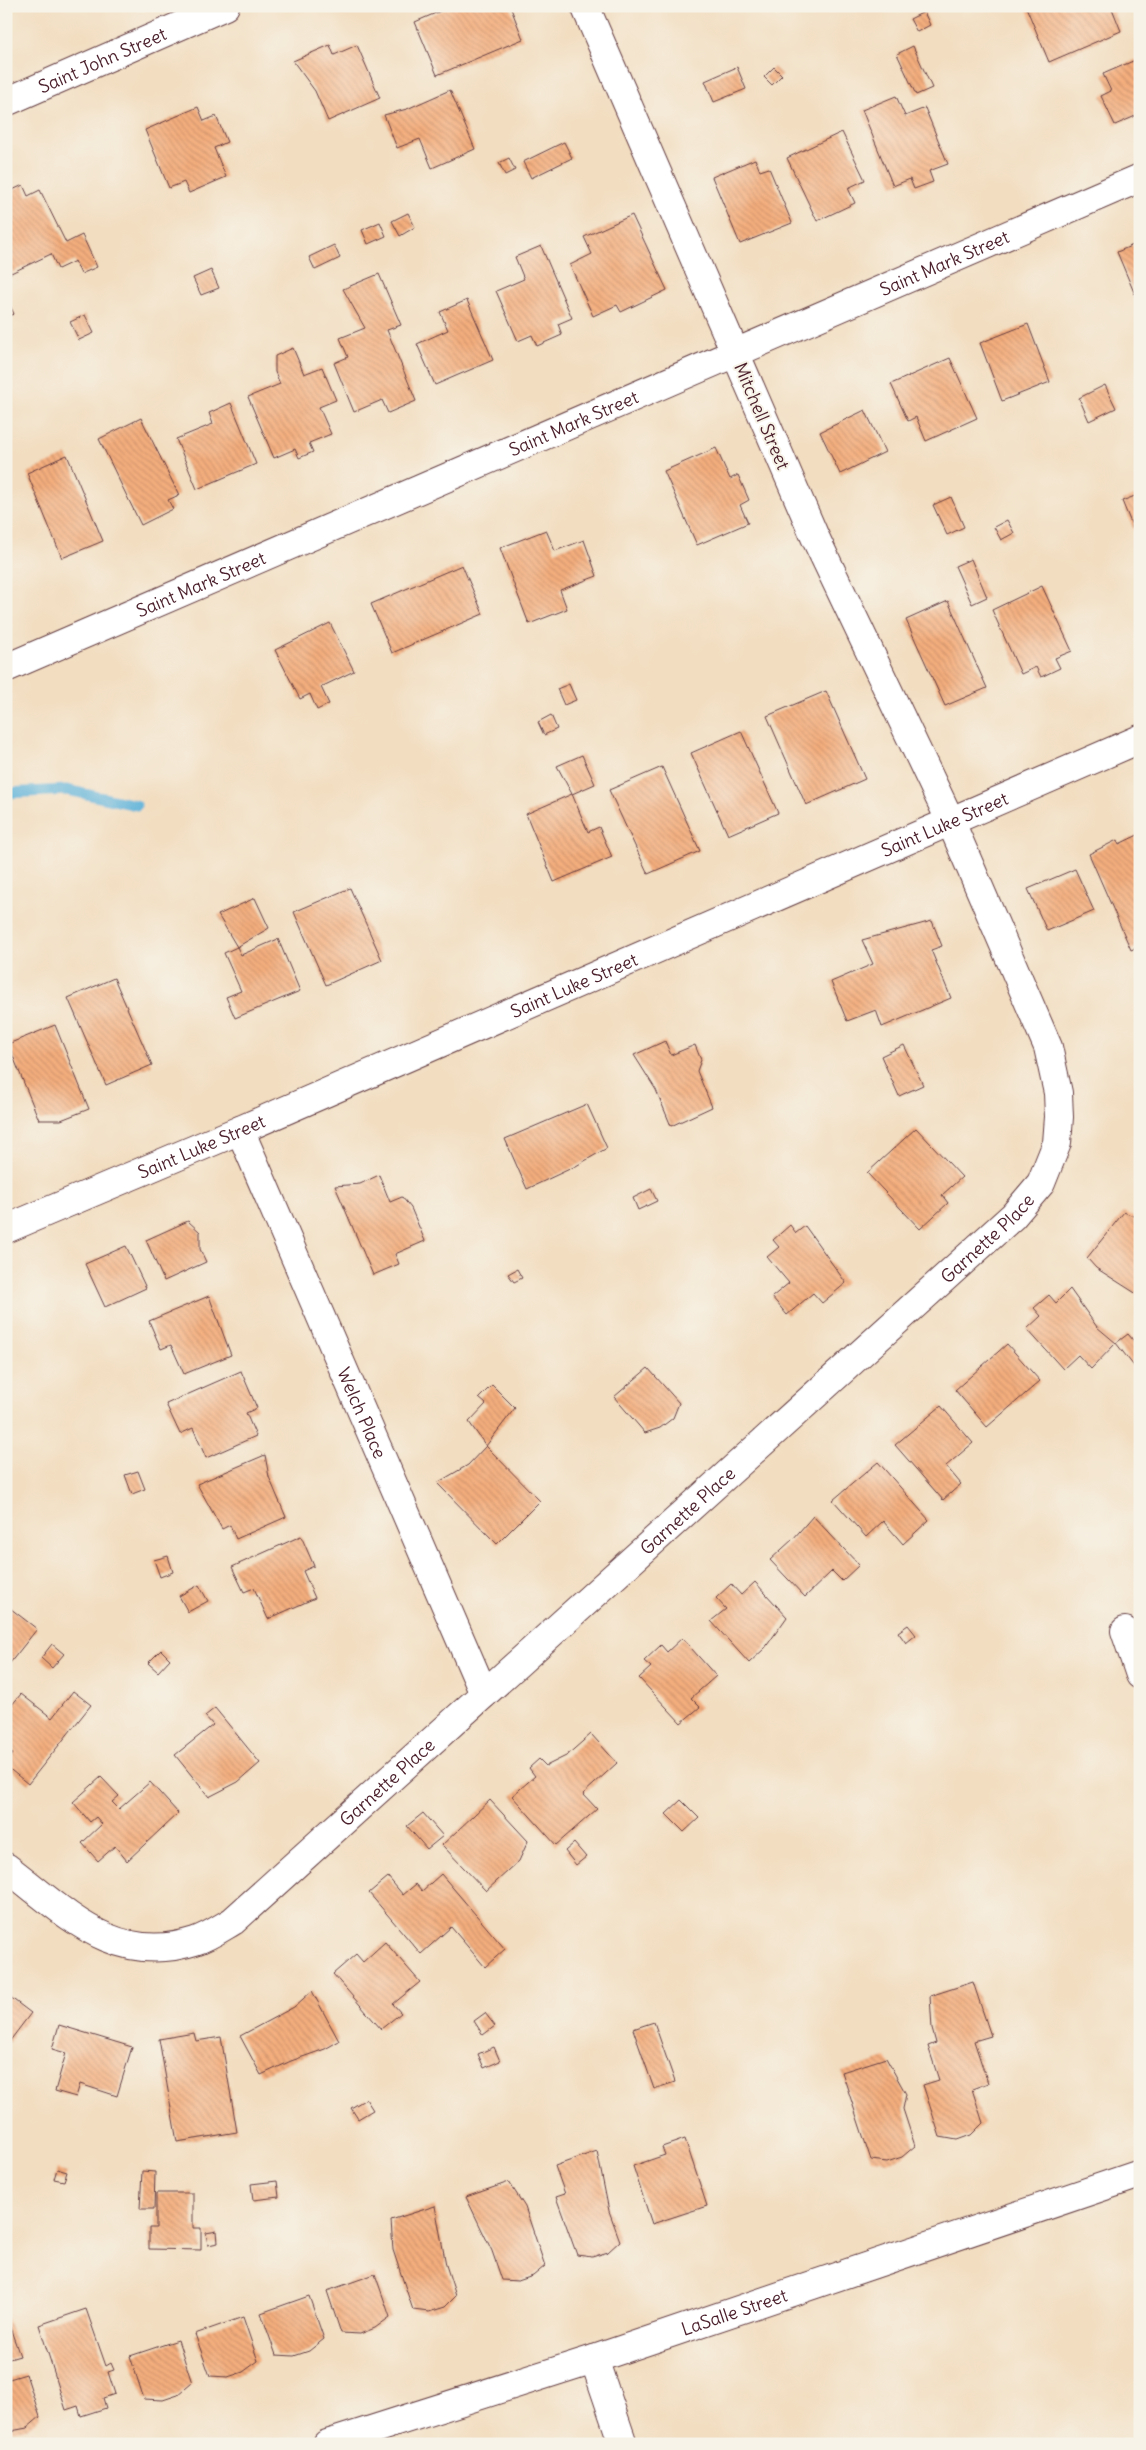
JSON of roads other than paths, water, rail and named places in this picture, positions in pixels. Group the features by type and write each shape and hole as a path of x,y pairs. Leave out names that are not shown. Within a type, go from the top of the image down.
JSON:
{"street":[{"name":"Saint John Street","path":"6,102 225,6"},
{"name":"Mitchell Street","path":"585,6 815,537 950,820"},
{"name":"Saint Mark Street","path":"6,668 735,351 1140,178"},
{"name":"Saint Luke Street","path":"6,1229 660,949 950,820 1140,739"},
{"name":"Garnette Place","path":"6,1867 93,1932 111,1941 131,1946 178,1945 198,1940 233,1921 1013,1216 1040,1183 1057,1143 1058,1092 1048,1047 950,820"},
{"name":"Welch Place","path":"240,1130 484,1694"},
{"path":"1125,1631 1140,1675"},
{"name":"LaSalle Street","path":"327,2444 594,2359 1140,2174"},
{"path":"594,2359 622,2444"}],"waterway":[{"path":"6,793 67,790 136,805"}]}
